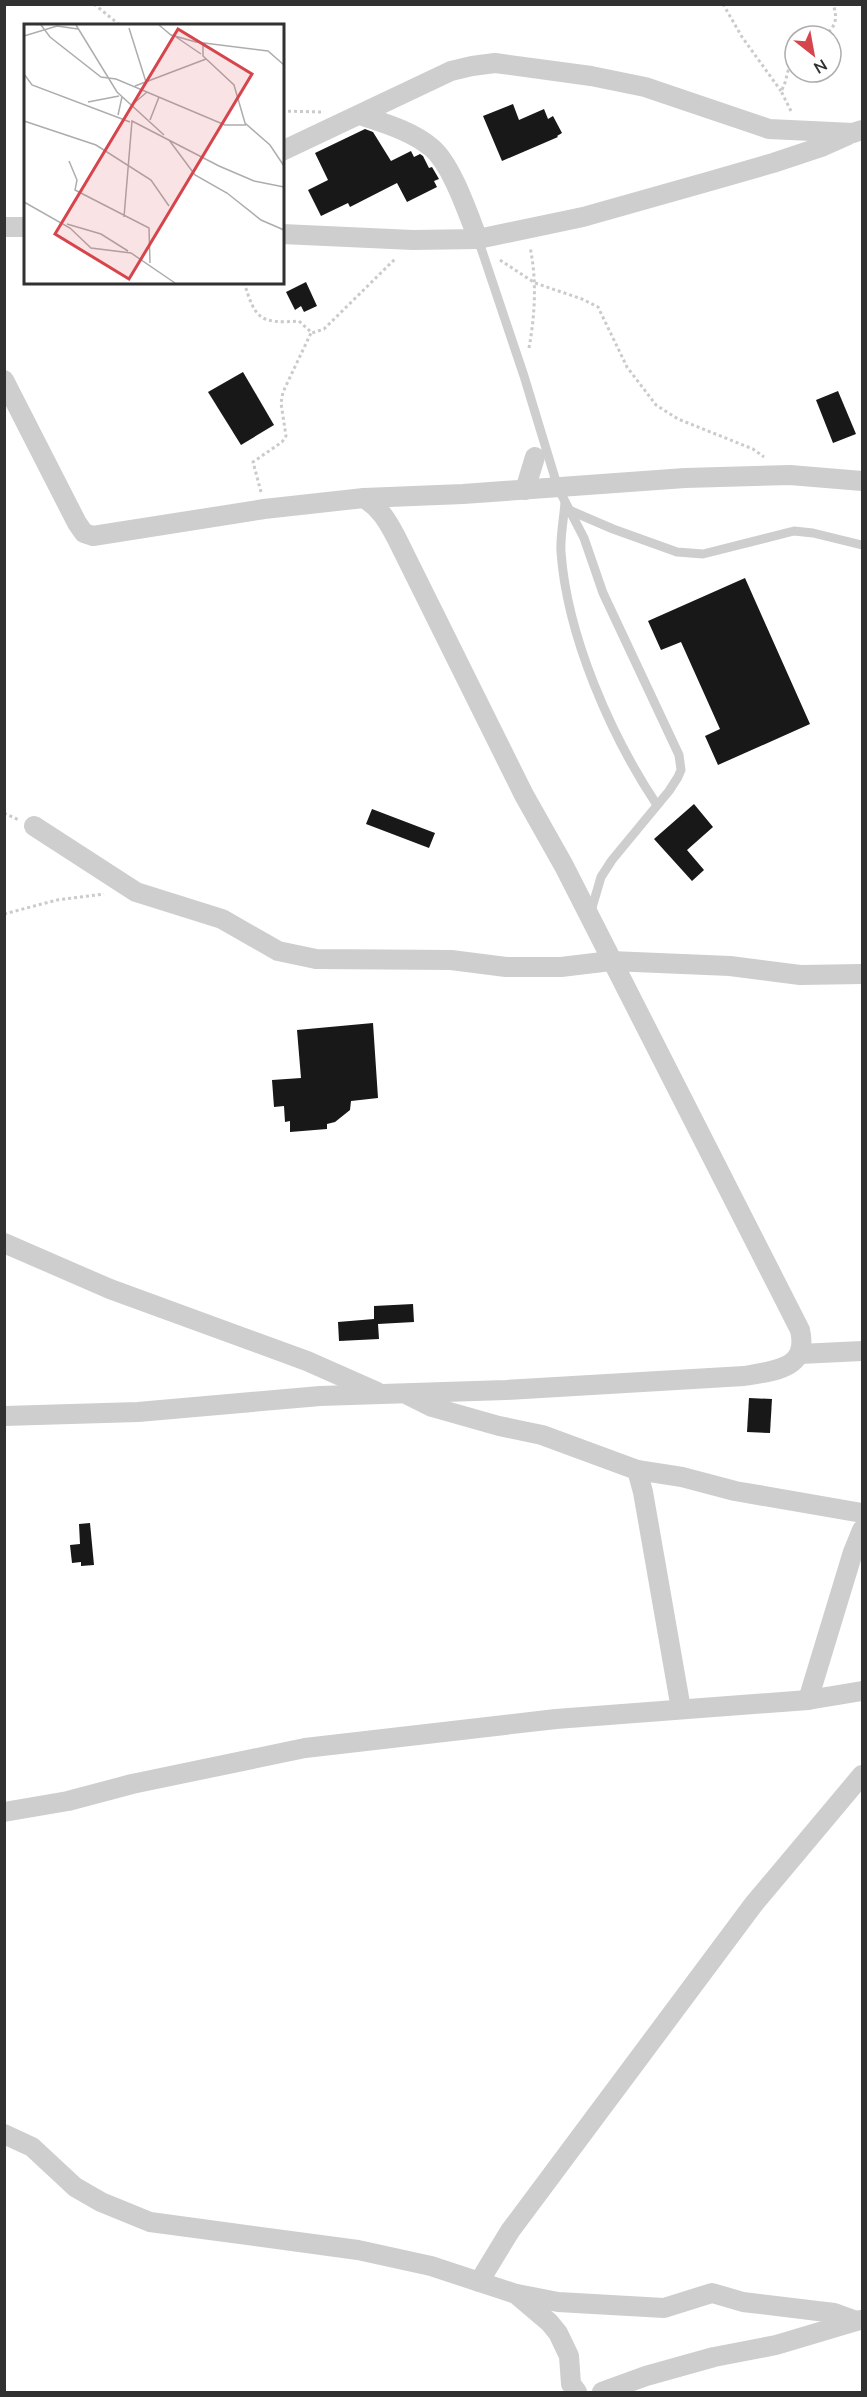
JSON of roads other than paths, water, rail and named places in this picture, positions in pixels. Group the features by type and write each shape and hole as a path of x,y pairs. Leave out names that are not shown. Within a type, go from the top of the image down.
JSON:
{"street":[{"path":"284,150 451,71 495,63 591,76 645,87 769,129 858,131"},
{"path":"360,115 413,136 436,152 454,183 480,244"},
{"path":"284,234 480,244 526,228 583,217 773,163 821,147 858,131"},
{"path":"4,227 24,227"},
{"path":"4,380 77,523 89,536 264,509 364,498 525,489 564,500 674,478 790,475 862,481"},
{"path":"525,489 535,457"},
{"path":"396,537 405,497"},
{"path":"4,1416 138,1412 320,1396 506,1390 744,1376 778,1370 790,1364 800,1354 802,1342 792,1311 590,916 524,795 396,537 384,515 364,498"},
{"path":"34,826 136,892 222,919 278,951 316,958 451,960 506,967 561,967 611,961 730,966 800,975 862,974"},
{"path":"4,1243 110,1289 307,1360 382,1394"},
{"path":"800,1354 862,1351"},
{"path":"405,1393 432,1407 499,1426 542,1435 637,1470 682,1477 735,1491 862,1513"},
{"path":"637,1470 681,1709"},
{"path":"808,1700 853,1552 862,1530"},
{"path":"4,1812 68,1801 132,1784 305,1748 556,1719 808,1700 862,1691"},
{"path":"479,2282 510,2231 753,1905 862,1775"},
{"path":"4,2134 32,2147 75,2187 101,2202 150,2222 358,2250 431,2266 516,2294 558,2302 664,2307 712,2293 762,2305 834,2313 859,2320"},
{"path":"516,2294 549,2322 558,2333 569,2356 571,2384 577,2392"},
{"path":"602,2392 714,2356 776,2345 859,2320"}],"lane":[{"path":"480,244 564,500 584,538 603,593 680,754 681,770 678,777 601,877 590,916"},
{"path":"564,500 613,529 677,552 703,554 794,531 813,533 841,542 862,545"},
{"path":"564,500 561,549 564,576 588,669 635,771 657,805"}]}
